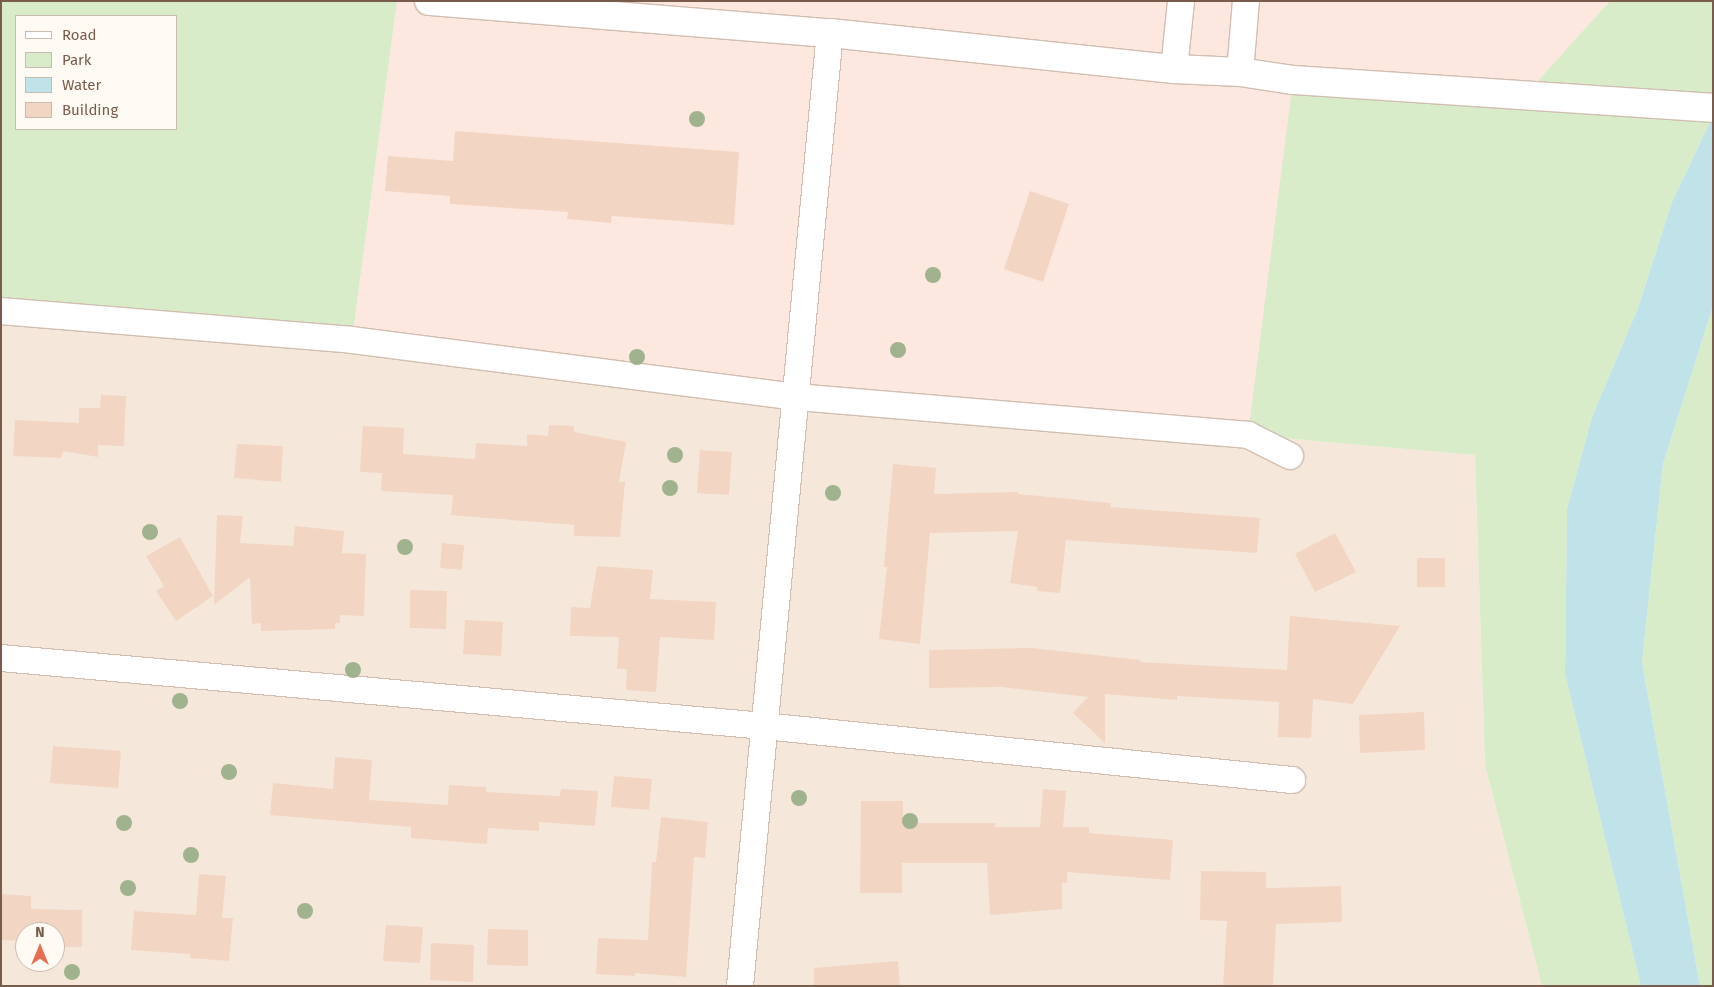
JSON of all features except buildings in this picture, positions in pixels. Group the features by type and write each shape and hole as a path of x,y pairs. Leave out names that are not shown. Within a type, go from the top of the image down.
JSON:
{"street":[{"path":"430,1 830,33 1174,69 1240,72 1293,80 1701,106"},
{"path":"1174,69 1181,1"},
{"path":"1240,72 1246,1"},
{"path":"740,986 830,33"},
{"path":"1,311 352,340 796,397 1248,435 1290,456"},
{"path":"1,658 764,726 1292,780"}],"shaded area":[{"path":"397,1 1610,1 1525,95 1248,435 352,340"},
{"path":"1,311 1248,435 1475,455 1485,765 1542,986 1,986"}],"green space":[{"path":"1,1 397,1 352,340 1,311"},
{"path":"1610,1 1713,1 1713,116 1672,202 1638,308 1592,417 1567,509 1565,674 1641,986 1542,986 1485,765 1475,455 1248,435 1293,80 1525,95"},
{"path":"1713,306 1713,986 1700,986 1642,662 1663,464"}],"water":[{"path":"1713,116 1713,306 1663,464 1642,662 1700,986 1641,986 1565,674 1567,509 1592,417 1638,308 1672,202"}]}
